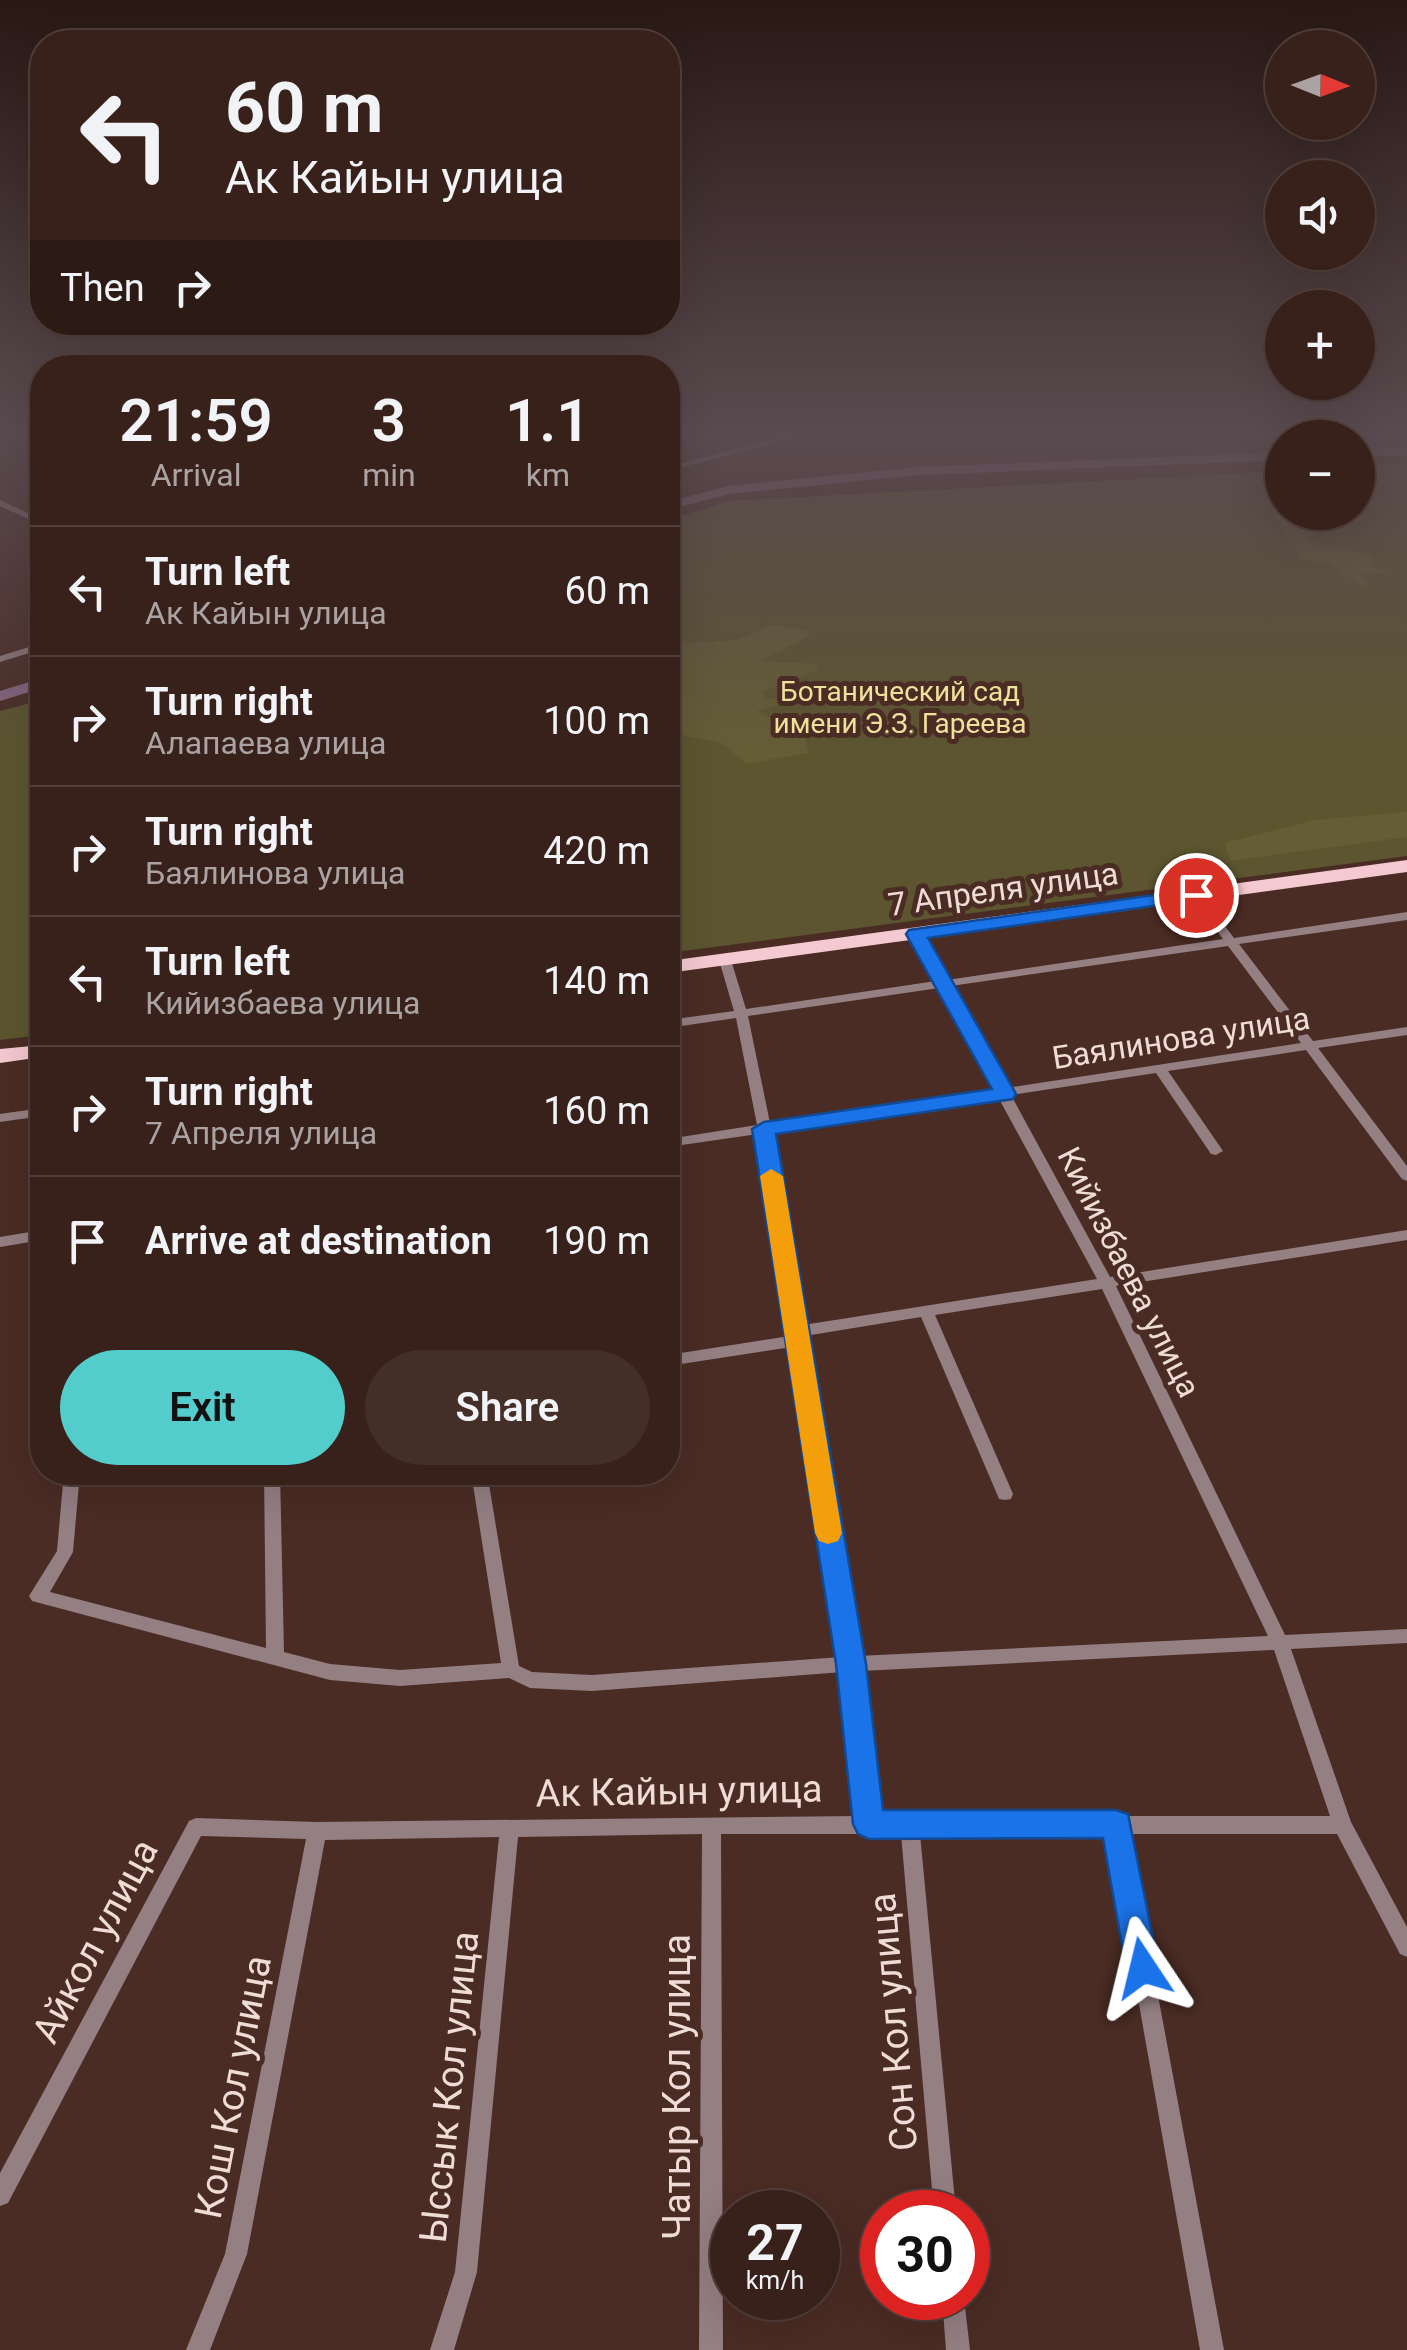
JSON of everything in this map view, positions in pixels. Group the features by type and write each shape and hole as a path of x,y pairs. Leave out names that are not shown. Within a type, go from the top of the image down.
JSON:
{"main road":[{"name":"7 Апреля улица","path":"680,966 1407,866"},
{"path":"0,1056 30,1052"}],"street":[{"path":"0,659 30,650"},
{"path":"1196,895 1407,1176"},
{"path":"680,1022 1407,916"},
{"name":"Кийизбаева улица","path":"916,934 1108,1286 1280,1642 1342,1825 1407,1947"},
{"path":"725,960 741,1014 764,1129 851,1664 869,1824"},
{"name":"Баялинова улица","path":"680,1141 1407,1031"},
{"path":"1160,1070 1216,1151"},
{"path":"0,1118 30,1114"},
{"path":"680,1359 927,1313 1407,1235"},
{"path":"0,1242 30,1238"},
{"path":"927,1313 1005,1494"},
{"path":"71,1485 65,1552 38,1596 330,1672 400,1678 511,1670 530,1680 592,1683 851,1664 1111,1654 1407,1636"},
{"path":"272,1485 275,1655"},
{"path":"481,1485 511,1670"},
{"name":"Ак Кайын улица","path":"196,1827 317,1831 869,1824 1342,1825"},
{"path":"1116,1824 1212,2350"},
{"name":"Чатыр Кол улица","path":"711,2350 712,1825"},
{"name":"Сон Кол улица","path":"910,1826 944,2190"},
{"name":"Айкол улица","path":"0,2195 196,1827"},
{"name":"Ыссык Кол улица","path":"442,2350 466,2272 510,1828"},
{"name":"Кош Кол улица","path":"198,2350 236,2254 317,1831"},
{"path":"955,2320 958,2350"}],"green space":[{"name":"Ботанический сад имени Э.З. Гареева","path":"680,542 1407,542 1407,856 680,951"},
{"path":"30,703 30,1036 0,1040 0,711"}],"shaded area":[{"path":"1290,542 1312,542 1315,546 1365,553 1372,557 1371,566 1392,572 1361,574 1369,584 1362,587 1330,564 1301,559"},
{"path":"773,625 807,630 810,636 760,661 818,664 817,670 762,692 766,698 789,701 757,711 783,725 820,723 803,731 809,753 747,764 721,743 680,733 680,643 736,640"},
{"path":"1407,812 1407,837 1230,861 1225,843 1315,820"}],"waterway":[{"path":"0,696 30,687"}],"slow traffic":[{"path":"771,1176 828,1533"}],"route":[{"path":"1143,1968 1116,1824 869,1824 851,1664 764,1129 1006,1094 916,934 1196,895"}]}
